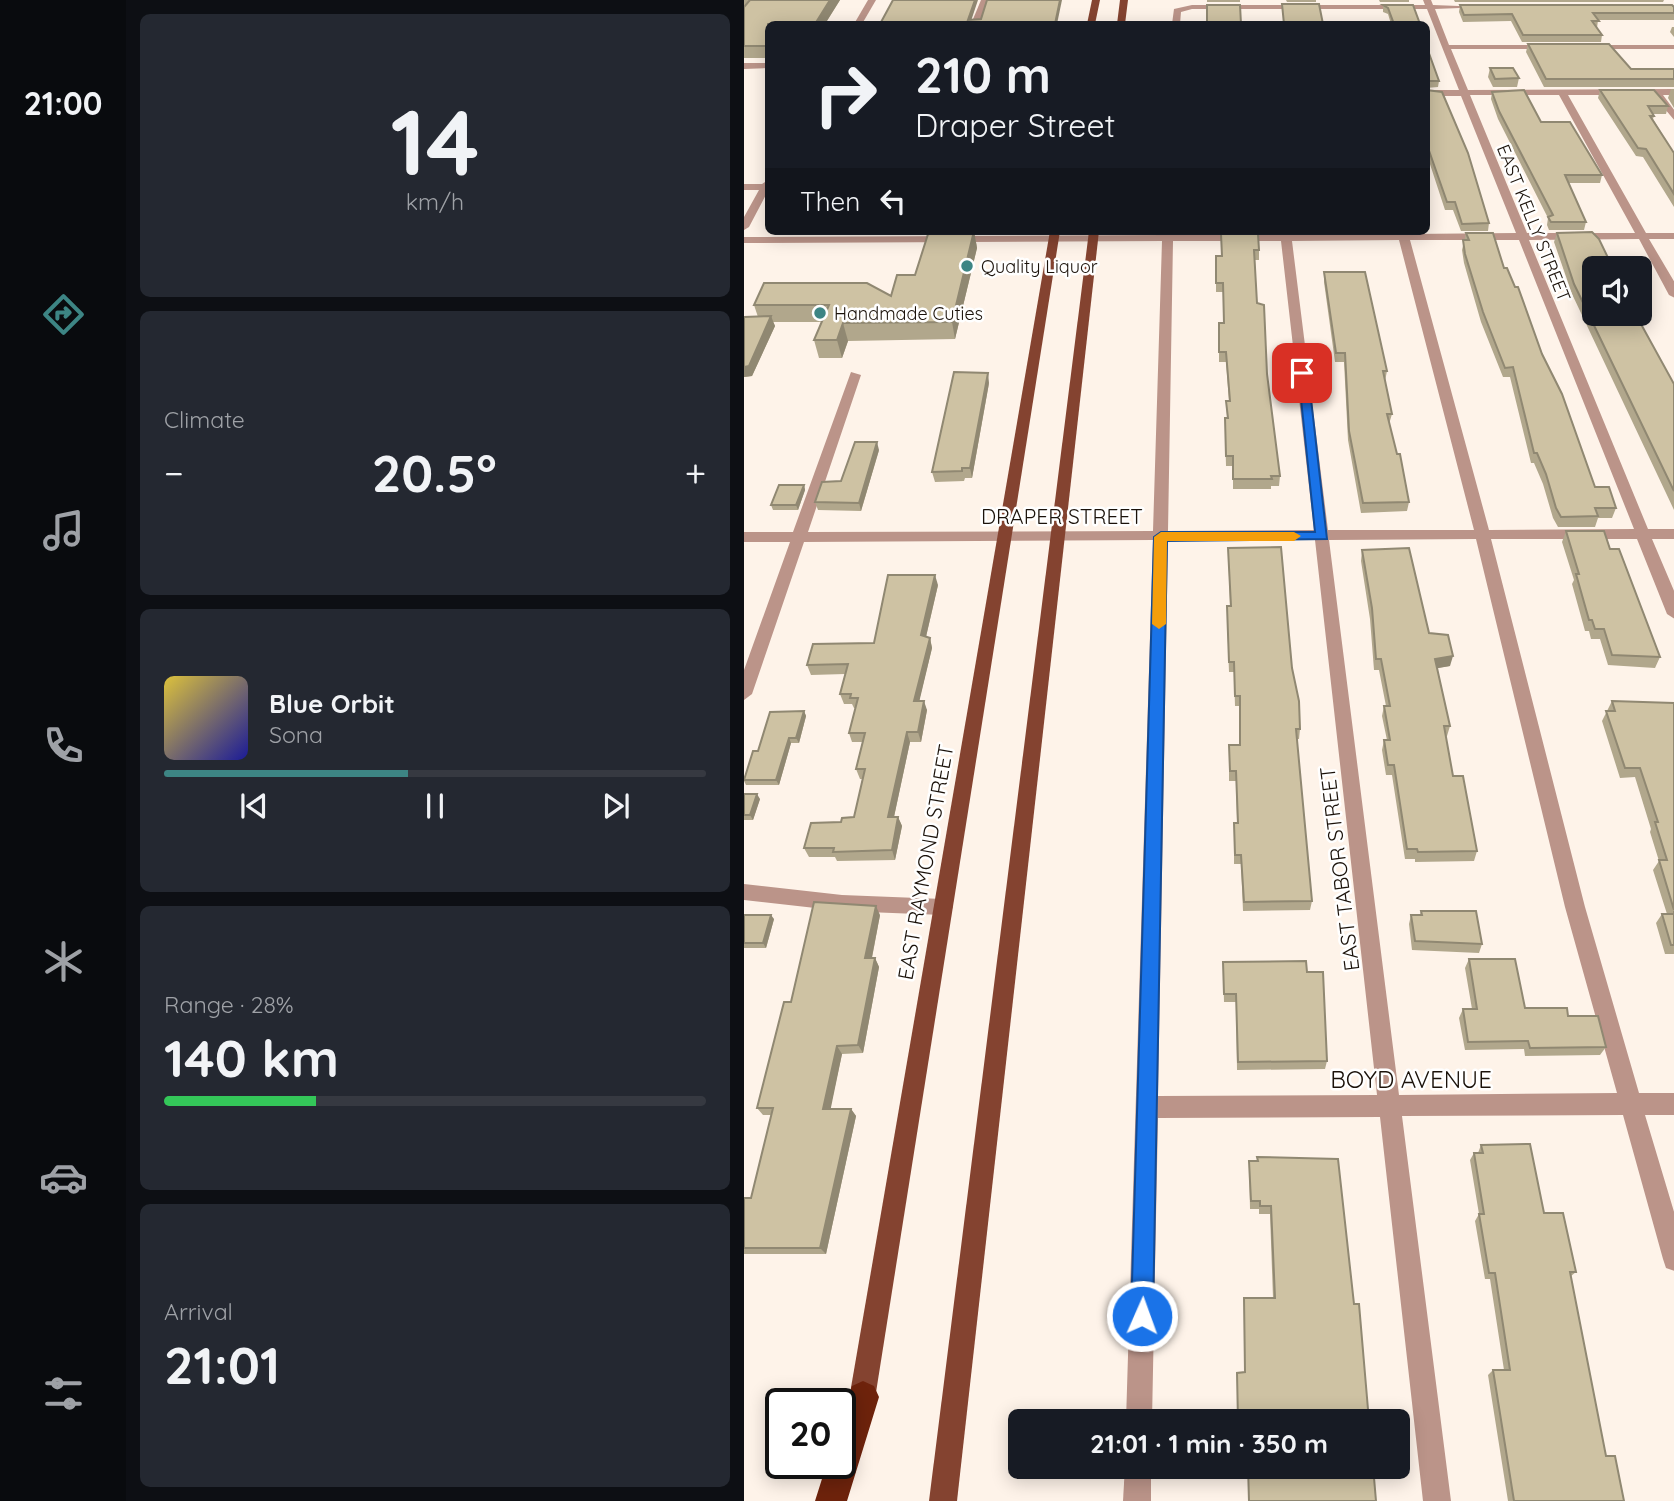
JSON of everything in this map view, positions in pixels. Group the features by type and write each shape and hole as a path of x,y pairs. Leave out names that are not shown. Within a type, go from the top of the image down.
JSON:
{"highway":[{"path":"831,1501 863,1397"}],"main road":[{"path":"1092,21 1096,0"},
{"path":"1121,21 1124,0"},
{"name":"EAST RAYMOND STREET","path":"845,1501 1054,235"},
{"path":"943,1501 1093,235"}],"street":[{"path":"860,21 872,0"},
{"path":"975,21 985,0"},
{"path":"1176,21 1176,13 1182,9 1347,11 1428,4 1498,7"},
{"name":"EAST KELLY STREET","path":"1428,4 1674,614"},
{"path":"1446,47 1568,47"},
{"path":"1582,47 1674,47"},
{"path":"744,66 765,66"},
{"path":"1562,92 1639,236 1674,295"},
{"path":"1656,92 1674,118"},
{"path":"1430,93 1674,92"},
{"path":"744,187 765,186"},
{"path":"744,227 765,191"},
{"path":"744,240 1168,235 1139,1409"},
{"name":"EAST TABOR STREET","path":"1286,235 1437,1501"},
{"path":"1403,235 1482,533 1575,907 1674,1259"},
{"path":"1430,235 1674,236"},
{"path":"744,694 801,537 855,375"},
{"name":"DRAPER STREET","path":"744,537 1674,534"},
{"path":"744,892 842,903 943,907"},
{"name":"BOYD AVENUE","path":"1148,1107 1674,1104"},
{"path":"1137,1501 1138,1479"}],"building":[{"path":"750,0 830,0 817,21 765,21 765,46 744,46 744,7"},
{"path":"893,0 975,0 968,20 981,19 987,0 1060,0 1056,21 882,21"},
{"path":"1282,4 1319,4 1322,21 1284,21"},
{"path":"1207,5 1240,5 1241,21 1207,21"},
{"path":"1383,5 1413,5 1419,21 1393,21 1388,8"},
{"path":"1460,5 1672,5 1674,13 1593,13 1599,21 1592,21 1602,35 1523,35 1512,14 1464,15"},
{"path":"1528,44 1609,44 1631,69 1674,69 1674,79 1546,79"},
{"path":"1430,56 1439,81 1430,81"},
{"path":"1490,68 1513,68 1519,78 1495,79"},
{"path":"1430,90 1442,92 1468,153 1489,223 1462,224 1455,202 1447,202 1430,153"},
{"path":"1524,90 1541,122 1570,122 1602,175 1565,175 1586,222 1551,222 1548,217 1553,215 1499,111 1492,92"},
{"path":"1600,90 1654,90 1668,106 1648,106 1654,116 1650,116 1674,153 1674,194 1646,149 1638,148"},
{"path":"1592,232 1599,239 1607,256 1582,256 1582,301 1574,284 1557,233"},
{"path":"1466,233 1493,233 1504,268 1507,268 1515,287 1518,287 1542,354 1562,394 1595,487 1609,487 1616,508 1595,508 1598,516 1561,517 1556,508 1546,474 1537,453 1534,453 1513,367 1505,368 1483,312 1465,254 1463,240 1469,240"},
{"path":"928,235 973,235 952,322 843,323 837,340 814,340 829,305 754,305 764,283 867,283 891,296 897,275 915,275"},
{"path":"1221,235 1258,235 1259,250 1254,250 1257,303 1264,305 1267,374 1280,476 1271,476 1272,479 1233,479 1233,456 1226,456 1226,401 1230,401 1226,352 1219,352 1219,323 1224,323 1223,283 1216,283 1216,256 1222,256"},
{"path":"1324,272 1365,272 1387,371 1383,371 1392,414 1387,414 1397,454 1400,454 1409,502 1363,503 1349,431 1345,353 1336,353"},
{"path":"771,316 749,366 744,367 744,317"},
{"path":"1594,326 1642,326 1674,384 1674,491"},
{"path":"954,372 988,373 970,468 962,468 962,471 932,472"},
{"path":"855,442 877,442 859,503 815,502 822,482 841,481"},
{"path":"779,485 804,485 796,505 771,505"},
{"path":"1566,531 1604,531 1610,549 1619,549 1660,657 1612,655 1604,629 1595,629 1592,620 1589,620"},
{"path":"1281,547 1292,668 1299,701 1300,729 1296,729 1312,901 1244,902 1241,855 1235,855 1234,823 1238,823 1236,771 1230,771 1229,745 1240,745 1240,696 1235,696 1234,662 1229,662 1227,606 1231,606 1228,548"},
{"path":"1409,548 1429,633 1448,635 1453,656 1435,659 1450,726 1444,726 1453,776 1463,776 1477,851 1418,852 1417,849 1407,849 1394,765 1388,765 1384,740 1390,740 1384,706 1390,706 1381,659 1376,659 1372,608 1362,550"},
{"path":"888,575 935,575 921,635 930,638 914,701 924,701 918,732 907,732 888,817 898,817 892,850 833,852 834,848 804,848 811,823 841,822 842,818 854,817 865,769 856,769 865,733 849,733 858,698 850,698 851,694 840,694 848,664 807,665 813,644 874,643"},
{"path":"1612,701 1674,703 1674,910 1659,860 1667,860 1655,822 1658,822 1640,768 1625,768 1606,711 1615,711"},
{"path":"804,711 796,738 789,738 776,780 744,780 753,751 758,751 770,712"},
{"path":"744,794 757,794 750,815 744,815"},
{"path":"814,902 876,906 865,958 875,958 858,1045 837,1046 823,1109 851,1109 820,1248 744,1248 744,1198 751,1198 773,1108 757,1108 784,1002 791,1002"},
{"path":"1421,911 1476,911 1482,944 1415,941 1411,915 1422,915"},
{"path":"1662,914 1674,914 1674,945 1671,945"},
{"path":"744,915 771,915 763,943 744,943"},
{"path":"1469,959 1515,959 1525,1008 1567,1008 1568,1016 1598,1016 1606,1047 1530,1048 1528,1041 1468,1042 1463,1009 1477,1009"},
{"path":"1306,961 1307,972 1323,972 1327,1061 1238,1062 1236,994 1224,994 1223,962"},
{"path":"1530,1144 1544,1213 1563,1213 1576,1272 1570,1272 1606,1456 1615,1456 1624,1501 1514,1501 1493,1370 1510,1370 1495,1273 1489,1273 1479,1214 1484,1214 1474,1153 1483,1153 1481,1145"},
{"path":"1257,1157 1338,1159 1354,1304 1359,1304 1368,1409 1238,1409 1237,1373 1245,1372 1244,1298 1275,1298 1271,1206 1260,1206 1260,1201 1251,1201 1249,1161 1258,1161"},
{"path":"1248,1479 1374,1479 1376,1501 1249,1501"}],"slow traffic":[{"path":"1159,624 1161,537 1294,536"}],"place":[{"name":"Quality Liquor","path":"967,266"},
{"name":"Handmade Cuties","path":"820,313"}],"route":[{"path":"1142,1316 1161,537 1322,536 1302,373"}]}
